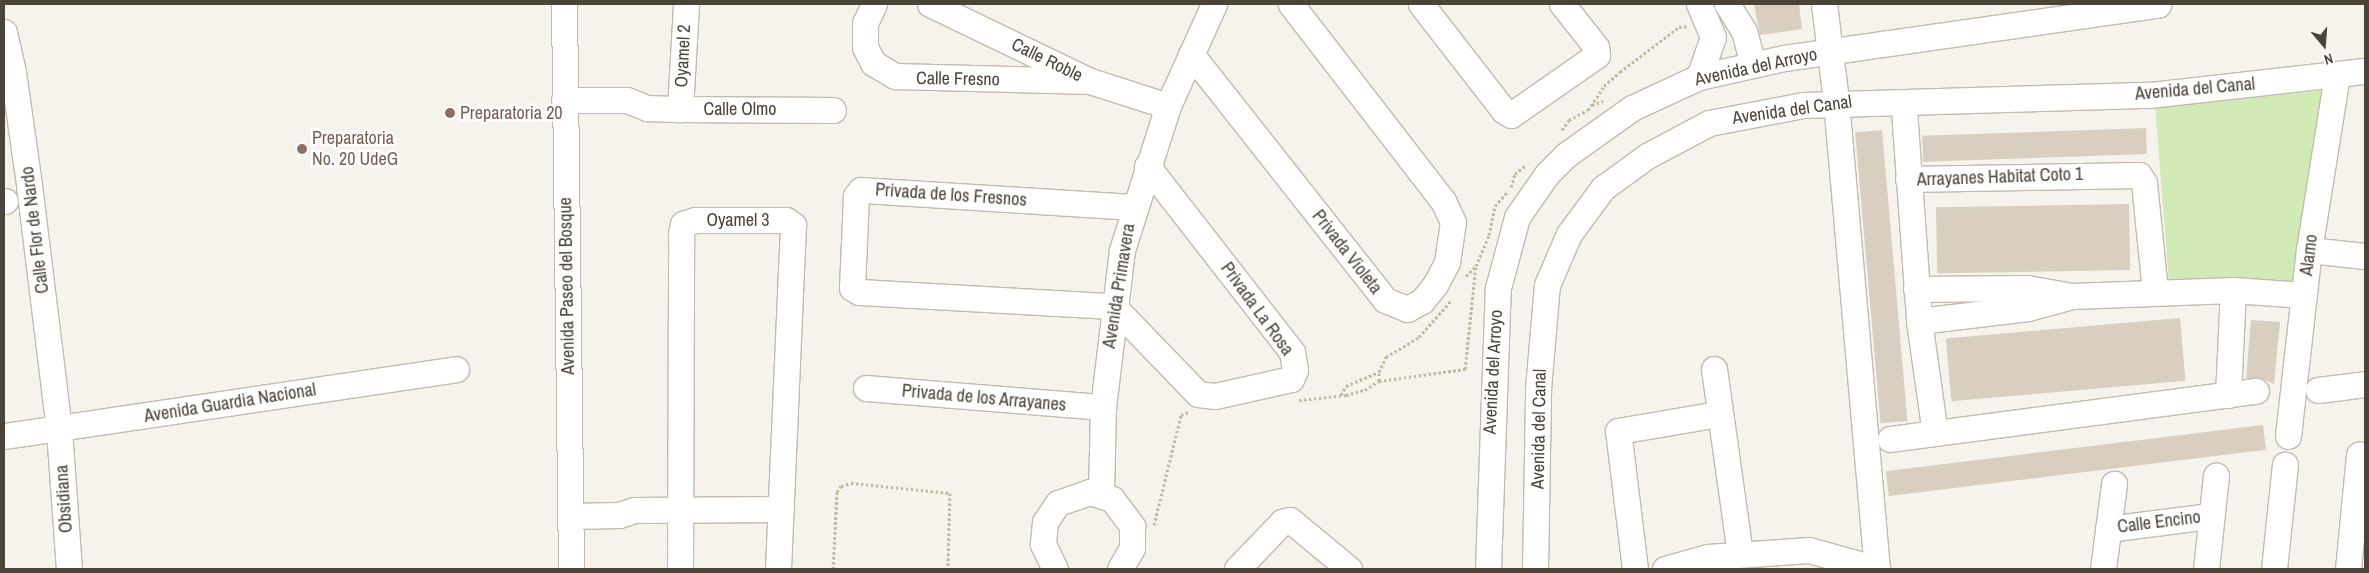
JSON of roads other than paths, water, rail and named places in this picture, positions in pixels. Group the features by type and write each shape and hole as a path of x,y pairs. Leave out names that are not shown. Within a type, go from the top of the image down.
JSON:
{"street":[{"name":"Avenida Paseo del Bosque","path":"564,4 571,569"},
{"name":"Oyamel 2","path":"680,109 686,4"},
{"name":"Calle Roble","path":"930,4 1090,81 1168,106"},
{"name":"Avenida Primavera","path":"1101,494 1102,407 1113,306 1133,207 1168,106 1214,4"},
{"name":"Privada Violeta","path":"1191,54 1384,300 1407,309 1422,301 1435,285 1447,262 1453,222 1443,201 1291,4"},
{"path":"1421,4 1504,111 1511,115 1597,55 1596,47 1562,4"},
{"path":"1699,4 1713,37 1699,77"},
{"path":"1727,4 1744,31 1752,64"},
{"path":"1665,569 1708,563 1740,553 1877,569 1836,101 1824,4"},
{"name":"Avenida del Arroyo","path":"1488,569 1495,311 1503,265 1518,217 1547,174 1587,138 1632,108 1699,77 1752,64 2158,5"},
{"name":"Calle Fresno","path":"869,13 868,57 895,76 1090,81"},
{"name":"Calle Flor de Nardo","path":"4,32 23,131 59,430"},
{"name":"Avenida del Canal","path":"1535,569 1538,389 1547,285 1569,234 1604,188 1647,156 1709,123 1754,112 1836,101 2150,95 2365,71"},
{"name":"Alamo","path":"2288,436 2309,250 2337,75"},
{"name":"Calle Olmo","path":"564,107 627,115 647,108 833,110"},
{"path":"1904,110 1908,180"},
{"name":"Privada La Rosa","path":"1113,306 1198,394 1215,396 1282,384 1295,370 1292,352 1147,166"},
{"name":"Arrayanes Habitat Coto 1","path":"1935,433 1919,321 1908,180 2139,175 2144,183 2155,292"},
{"name":"Privada de los Fresnos","path":"1113,306 855,291 852,284 856,196 865,189 1133,207"},
{"name":"Oyamel 3","path":"680,569 681,233 683,224 695,220 786,220 793,225 778,569"},
{"path":"2309,250 2365,256"},
{"path":"1916,289 2027,288 2072,296"},
{"path":"2228,395 2233,290"},
{"path":"1919,321 2028,308 2072,296 2233,290 2304,294"},
{"name":"Avenida Guardia Nacional","path":"4,436 59,430 456,369"},
{"path":"1714,369 1740,553"},
{"path":"2318,390 2365,384"},
{"name":"Privada de los Arrayanes","path":"866,388 1102,407"},
{"path":"1890,439 2256,391"},
{"path":"1636,569 1618,432 1719,414"},
{"name":"Obsidiana","path":"59,430 69,569"},
{"path":"2348,569 2360,507 2359,454"},
{"path":"2274,569 2285,465"},
{"name":"Calle Encino","path":"2206,569 2210,516 2216,476"},
{"name":"Calle Encino","path":"2103,569 2114,484"},
{"path":"1055,569 1042,544 1042,532 1051,511 1068,497 1101,494 1120,506 1132,526 1132,548 1120,569"},
{"path":"570,508 619,515 634,510 781,509"},
{"name":"Calle Encino","path":"2108,528 2210,516"},
{"path":"1237,569 1282,522 1290,520 1350,569"}],"place":[{"name":"Preparatoria 20","path":"450,113"},
{"name":"Preparatoria No. 20 UdeG","path":"302,149"}]}
